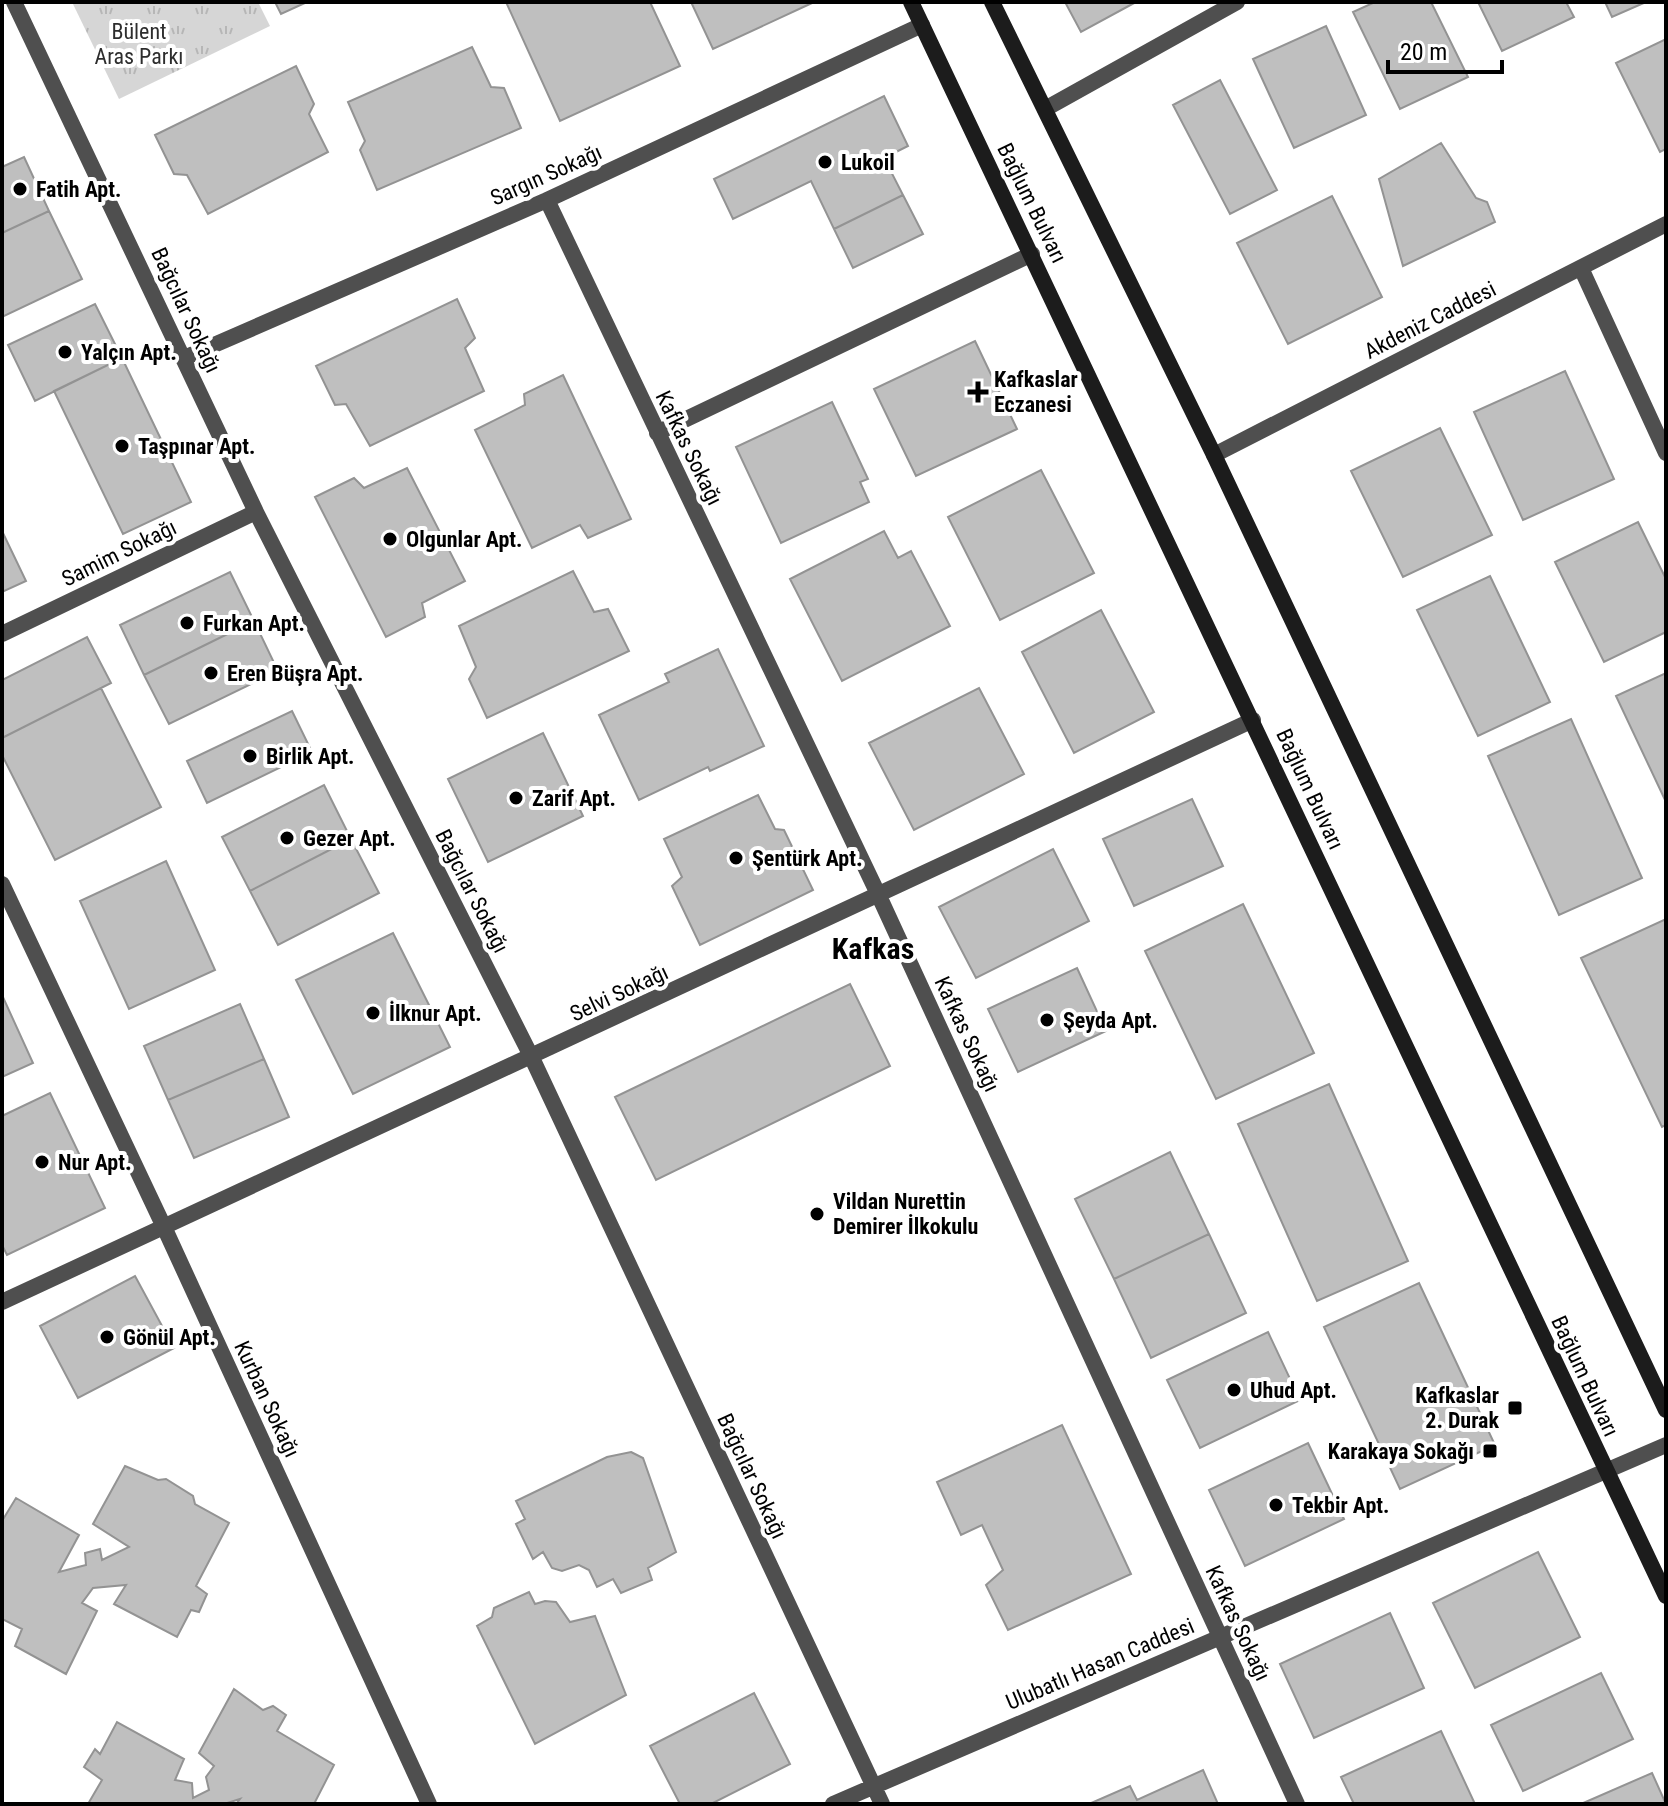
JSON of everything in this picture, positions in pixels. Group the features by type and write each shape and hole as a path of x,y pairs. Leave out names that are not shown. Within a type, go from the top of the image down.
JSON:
{"main road":[{"name":"Bağlum Bulvarı","path":"911,2 1666,1596"},
{"path":"992,2 1214,455 1666,1410"}],"street":[{"name":"Bağcılar Sokağı","path":"14,2 256,512 532,1058 882,1804"},
{"path":"1045,109 1237,2"},
{"name":"Sargın Sokağı","path":"184,358 547,200 922,25"},
{"name":"Kafkas Sokağı","path":"547,200 879,896 1297,1804"},
{"name":"Akdeniz Caddesi","path":"1214,455 1666,224"},
{"path":"657,433 1032,254"},
{"path":"1581,268 1666,453"},
{"name":"Samim Sokağı","path":"2,634 256,512"},
{"name":"Selvi Sokağı","path":"2,1302 1253,720"},
{"name":"Kurban Sokağı","path":"2,884 164,1227 429,1804"},
{"name":"Ulubatlı Hasan Caddesi","path":"833,1804 1666,1445"}],"green space":[{"name":"Bülent Aras Parkı","path":"72,2 258,2 270,26 119,99"}],"building":[{"path":"275,2 307,2 281,14"},
{"path":"506,2 650,2 680,66 560,121"},
{"path":"691,2 812,2 812,3 713,49"},
{"path":"1065,2 1136,2 1081,32"},
{"path":"1375,2 1431,2 1468,77 1400,109 1353,12"},
{"path":"1478,2 1566,2 1574,17 1502,51"},
{"path":"1605,2 1646,2 1612,17"},
{"path":"1326,26 1366,115 1294,148 1253,59"},
{"path":"1666,39 1666,149 1660,152 1616,63"},
{"path":"472,47 491,87 504,88 521,128 377,190 360,150 365,141 348,102"},
{"path":"296,66 314,104 309,114 328,152 208,214 187,175 174,174 155,135"},
{"path":"1220,80 1277,190 1230,214 1173,105"},
{"path":"884,96 908,146 884,158 903,195 834,229 811,181 733,219 714,179"},
{"path":"1441,143 1476,198 1487,202 1495,222 1403,266 1379,179"},
{"name":"Fatih Apt.","path":"24,157 49,211 2,233 2,167"},
{"path":"903,195 923,234 853,268 834,229"},
{"path":"1332,196 1382,297 1288,344 1237,243"},
{"path":"49,211 82,279 2,317 2,233"},
{"path":"457,299 475,338 465,348 484,391 370,446 346,404 335,405 316,366"},
{"name":"Yalçın Apt.","path":"95,304 122,358 35,401 8,345"},
{"path":"975,341 1017,429 916,476 874,389"},
{"name":"Taşpınar Apt.","path":"122,358 191,502 123,534 54,391"},
{"path":"1565,371 1614,479 1523,520 1474,412"},
{"path":"563,375 631,519 588,538 580,525 532,548 475,430 525,405 524,394"},
{"path":"832,402 868,479 860,482 869,502 781,543 736,447"},
{"path":"1440,428 1492,535 1403,577 1351,471"},
{"name":"Olgunlar Apt.","path":"407,468 465,581 422,603 425,617 386,637 315,497 354,478 364,488"},
{"path":"1041,470 1094,573 1000,620 948,517"},
{"path":"1638,522 1666,579 1666,632 1604,662 1555,562"},
{"path":"2,531 26,581 2,592"},
{"path":"884,531 898,558 911,551 950,626 842,681 790,579"},
{"path":"573,571 594,612 608,609 629,651 487,718 469,679 476,667 459,626"},
{"name":"Furkan Apt.","path":"230,572 254,621 144,675 120,625"},
{"path":"1490,576 1550,702 1478,736 1417,610"},
{"path":"1101,610 1154,712 1074,753 1022,652"},
{"name":"Eren Büşra Apt.","path":"254,621 278,671 169,724 144,675"},
{"path":"87,637 111,683 2,738 2,680"},
{"path":"718,649 764,746 710,771 708,767 639,800 599,715 669,682 665,674"},
{"path":"1666,673 1666,802 1616,696"},
{"path":"101,688 161,807 55,860 2,755 2,738"},
{"path":"979,688 1024,774 914,830 869,743"},
{"name":"Birlik Apt.","path":"292,711 312,752 207,803 187,761"},
{"path":"1571,719 1642,878 1559,915 1488,756"},
{"name":"Zarif Apt.","path":"543,733 583,816 488,862 448,779"},
{"name":"Gezer Apt.","path":"324,785 351,839 250,891 222,837"},
{"name":"Şentürk Apt.","path":"758,795 775,829 784,830 813,890 700,945 672,886 682,877 664,839"},
{"path":"1192,799 1223,866 1134,906 1103,839"},
{"path":"351,839 379,893 278,945 250,891"},
{"path":"1053,849 1089,921 976,978 939,907"},
{"path":"166,861 215,970 129,1009 80,901"},
{"path":"1243,904 1314,1053 1216,1099 1145,951"},
{"path":"1666,919 1666,1125 1662,1127 1581,958"},
{"name":"İlknur Apt.","path":"393,933 450,1047 353,1094 296,980"},
{"name":"Şeyda Apt.","path":"1077,968 1106,1031 1018,1072 988,1009"},
{"path":"850,984 890,1066 656,1180 615,1097"},
{"path":"2,995 33,1063 2,1077"},
{"path":"240,1004 264,1059 168,1100 144,1046"},
{"path":"264,1059 289,1117 194,1158 168,1100"},
{"path":"1329,1084 1408,1261 1317,1301 1238,1124"},
{"name":"Nur Apt.","path":"50,1093 105,1208 7,1255 2,1245 2,1116"},
{"path":"1170,1152 1209,1234 1114,1279 1075,1199"},
{"path":"1209,1234 1246,1313 1151,1358 1114,1279"},
{"name":"Gönül Apt.","path":"135,1276 174,1348 78,1398 40,1326"},
{"path":"1419,1283 1495,1445 1400,1489 1324,1327"},
{"name":"Uhud Apt.","path":"1268,1332 1300,1400 1200,1448 1167,1380"},
{"path":"1062,1425 1131,1574 1008,1630 986,1585 1003,1570 982,1525 961,1535 937,1482"},
{"name":"Tekbir Apt.","path":"1308,1443 1344,1519 1245,1566 1209,1490"},
{"path":"631,1452 643,1458 676,1552 648,1568 652,1580 621,1593 613,1579 597,1587 589,1570 579,1565 562,1571 552,1568 543,1552 533,1559 516,1524 525,1519 516,1501 607,1457"},
{"path":"125,1466 158,1480 166,1479 193,1496 195,1504 229,1523 196,1586 207,1594 199,1612 191,1610 177,1637 114,1604 126,1585 93,1588 82,1603 97,1611 66,1674 15,1646 22,1629 2,1619 2,1521 16,1498 79,1535 59,1572 86,1565 85,1553 100,1549 102,1560 129,1547 93,1524"},
{"path":"1538,1552 1580,1637 1475,1688 1433,1603"},
{"path":"529,1592 535,1604 556,1602 570,1622 595,1616 626,1695 535,1744 477,1626 492,1617 494,1608"},
{"path":"1390,1613 1424,1688 1314,1738 1280,1664"},
{"path":"1601,1673 1633,1739 1523,1791 1491,1725"},
{"path":"234,1689 263,1710 273,1706 286,1715 277,1731 334,1765 314,1804 236,1804 240,1799 224,1804 88,1804 102,1780 84,1767 95,1749 100,1754 117,1722 184,1759 175,1780 192,1783 193,1798 209,1790 206,1777 214,1766 199,1753"},
{"path":"754,1693 790,1764 711,1804 680,1804 650,1746"},
{"path":"1441,1731 1475,1804 1354,1804 1341,1777"},
{"path":"1203,1770 1218,1804 1089,1804 1130,1786 1137,1800"},
{"path":"1652,1773 1666,1804 1581,1804"}],"place":[{"name":"Lukoil","path":"825,162"},
{"name":"Fatih Apt.","path":"20,189"},
{"name":"Yalçın Apt.","path":"65,352"},
{"name":"Kafkaslar Eczanesi","path":"978,392"},
{"name":"Taşpınar Apt.","path":"122,446"},
{"name":"Olgunlar Apt.","path":"390,539"},
{"name":"Furkan Apt.","path":"187,623"},
{"name":"Eren Büşra Apt.","path":"211,673"},
{"name":"Birlik Apt.","path":"250,756"},
{"name":"Zarif Apt.","path":"516,798"},
{"name":"Gezer Apt.","path":"287,838"},
{"name":"Şentürk Apt.","path":"736,858"},
{"name":"İlknur Apt.","path":"373,1013"},
{"name":"Şeyda Apt.","path":"1047,1020"},
{"name":"Nur Apt.","path":"42,1162"},
{"name":"Vildan Nurettin Demirer İlkokulu","path":"817,1214"},
{"name":"Gönül Apt.","path":"107,1337"},
{"name":"Uhud Apt.","path":"1234,1390"},
{"name":"Kafkaslar 2. Durak","path":"1515,1408"},
{"name":"Karakaya Sokağı","path":"1490,1451"},
{"name":"Tekbir Apt.","path":"1276,1505"}],"district":[{"name":"Kafkas","path":"873,948"}]}
